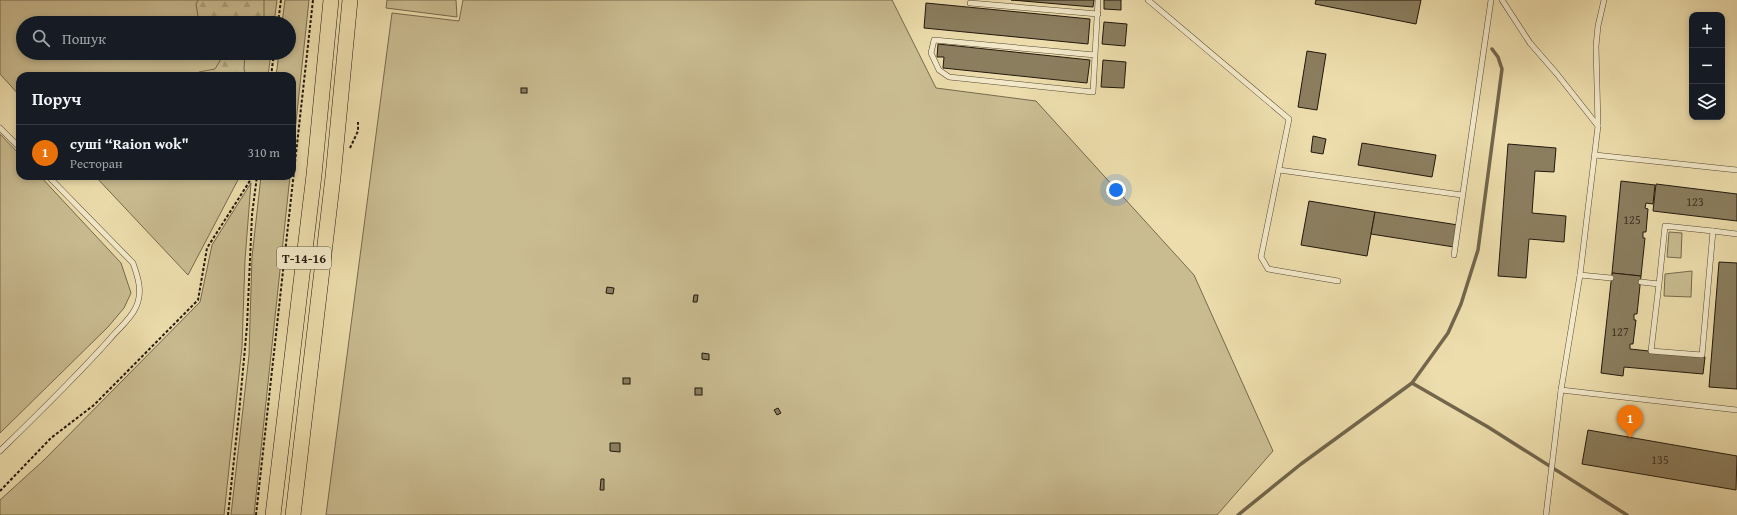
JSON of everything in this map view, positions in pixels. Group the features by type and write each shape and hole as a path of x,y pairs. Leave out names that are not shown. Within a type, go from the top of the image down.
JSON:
{"main road":[{"name":"Т-14-16","path":"273,515 314,175 331,0"},
{"name":"Т-14-16","path":"293,515 333,177 350,0"}],"lane":[{"path":"1095,55 934,40 931,53 939,70 949,76 1093,92 1098,0"},
{"path":"1148,0 1289,119 1260,257 1268,269 1338,281"},
{"path":"1454,255 1491,0"},
{"path":"1502,0 1530,43 1558,74 1598,126"},
{"path":"1546,515 1561,390 1580,275 1595,155 1598,126 1596,46 1598,26 1604,0"},
{"path":"970,3 1098,14"},
{"path":"0,128 16,144"},
{"path":"1595,155 1737,170"},
{"path":"1279,170 1462,195"},
{"path":"0,451 89,362 136,307 140,292 139,280 133,263 52,180"},
{"path":"1713,231 1702,355 1651,351 1665,226 1713,231 1737,234"},
{"path":"1580,275 1612,278"},
{"path":"1641,282 1659,284"},
{"path":"1561,390 1737,410"}],"path":[{"path":"279,16 281,0"},
{"path":"296,154 313,0"},
{"path":"272,72 273,60"},
{"path":"0,491 51,438 94,405 198,300 207,248 250,180"},
{"path":"228,515 241,397 247,326 252,214 256,180"},
{"path":"256,515 293,180"}],"green space":[{"path":"0,0 277,0 275,16 16,16 16,60 270,60 269,72 16,72 16,92 0,74"},
{"path":"198,0 264,0 264,16 198,16 196,4"},
{"path":"285,0 309,0 296,122 296,72 277,72 278,60 296,60 296,16 283,16"},
{"path":"387,0 456,0 457,17 386,8"},
{"path":"463,0 892,0 936,88 1036,101 1194,275 1273,451 1217,515 326,515 392,13 459,21"},
{"path":"220,60 245,60 245,72 199,72 215,69"},
{"path":"0,134 16,151 16,180 44,180 121,263 131,293 124,308 108,327 0,433"},
{"path":"99,180 238,180 188,275"},
{"path":"261,180 290,180 254,515 231,515 249,355 252,257"},
{"path":"251,183 245,260 242,347 224,515 0,515 0,500 44,460 200,302 212,245"},
{"path":"1669,232 1682,233 1681,258 1667,257"},
{"path":"1692,271 1691,297 1664,296 1665,274"}],"building":[{"path":"1011,0 1094,0 1093,7"},
{"path":"1104,0 1121,0 1121,10 1104,9"},
{"path":"1316,0 1421,0 1416,24 1315,4"},
{"path":"926,3 1090,19 1088,44 924,28"},
{"path":"1104,22 1127,24 1125,46 1102,44"},
{"path":"938,44 1090,60 1087,83 943,68 944,57 937,57"},
{"path":"1307,51 1326,54 1317,110 1298,107"},
{"path":"1103,60 1126,62 1124,88 1101,87"},
{"path":"521,88 527,88 527,93 521,93"},
{"path":"1313,136 1326,139 1323,154 1311,152"},
{"path":"1362,143 1436,155 1432,177 1358,165"},
{"path":"1508,144 1556,148 1554,172 1535,171 1532,213 1566,216 1564,242 1529,239 1526,278 1498,276"},
{"path":"1621,181 1655,185 1653,204 1646,203 1645,208 1648,209 1646,232 1643,232 1643,238 1645,238 1641,276 1612,273"},
{"path":"1656,184 1737,194 1737,221 1653,211"},
{"path":"1309,201 1375,212 1367,256 1301,245"},
{"path":"1375,212 1458,225 1454,247 1371,234"},
{"path":"1719,262 1737,263 1737,389 1709,387"},
{"path":"1612,273 1641,276 1637,314 1634,314 1634,320 1636,320 1633,344 1630,344 1630,349 1705,357 1703,374 1624,367 1623,376 1601,373"},
{"path":"607,287 614,288 613,294 606,293"},
{"path":"694,295 698,295 697,302 693,302"},
{"path":"702,353 709,354 709,360 702,359"},
{"path":"623,378 630,378 630,384 623,384"},
{"path":"695,388 702,388 702,395 695,395"},
{"path":"778,408 781,413 777,415 774,410"},
{"path":"1588,430 1737,456 1736,490 1582,464"},
{"path":"610,443 620,443 620,452 610,451"},
{"path":"601,479 604,479 604,490 600,490"}],"waterway":[{"path":"1238,515 1301,464 1412,383 1448,333 1461,304 1478,250 1502,69 1498,57 1492,49"},
{"path":"1412,383 1488,427 1627,515"}],"place":[{"name":"суші “Raion wok\"","path":"1630,438"}]}
